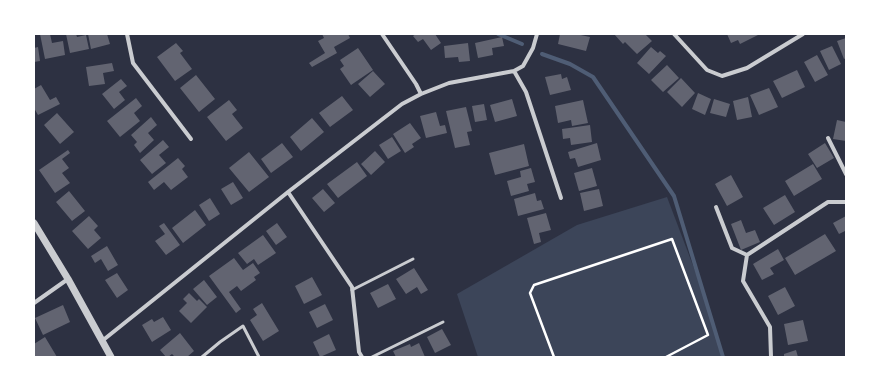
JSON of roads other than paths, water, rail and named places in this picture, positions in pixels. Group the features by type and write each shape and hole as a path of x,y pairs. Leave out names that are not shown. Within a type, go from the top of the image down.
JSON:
{"street":[{"path":"127,34 133,63 191,139"},
{"path":"382,34 416,84 421,94"},
{"path":"102,341 288,192 402,104 421,94 449,83 514,71 523,66 533,48 537,34"},
{"path":"674,34 708,70 722,76 747,68 803,34"},
{"path":"514,71 526,92 561,198"},
{"path":"828,138 846,174"},
{"path":"288,192 352,287 359,352 362,357"},
{"path":"771,357 770,327 743,281 747,256 828,202 846,202"},
{"path":"716,207 732,248 747,256"},
{"path":"34,223 68,279 111,357"},
{"path":"34,303 68,279"}],"lane":[{"path":"352,290 413,259"},
{"path":"372,357 443,322"},
{"path":"202,357 243,326 260,357"}],"waterway":[{"path":"498,34 522,44"},
{"path":"542,54 570,64 593,77 674,196 723,357"}]}
